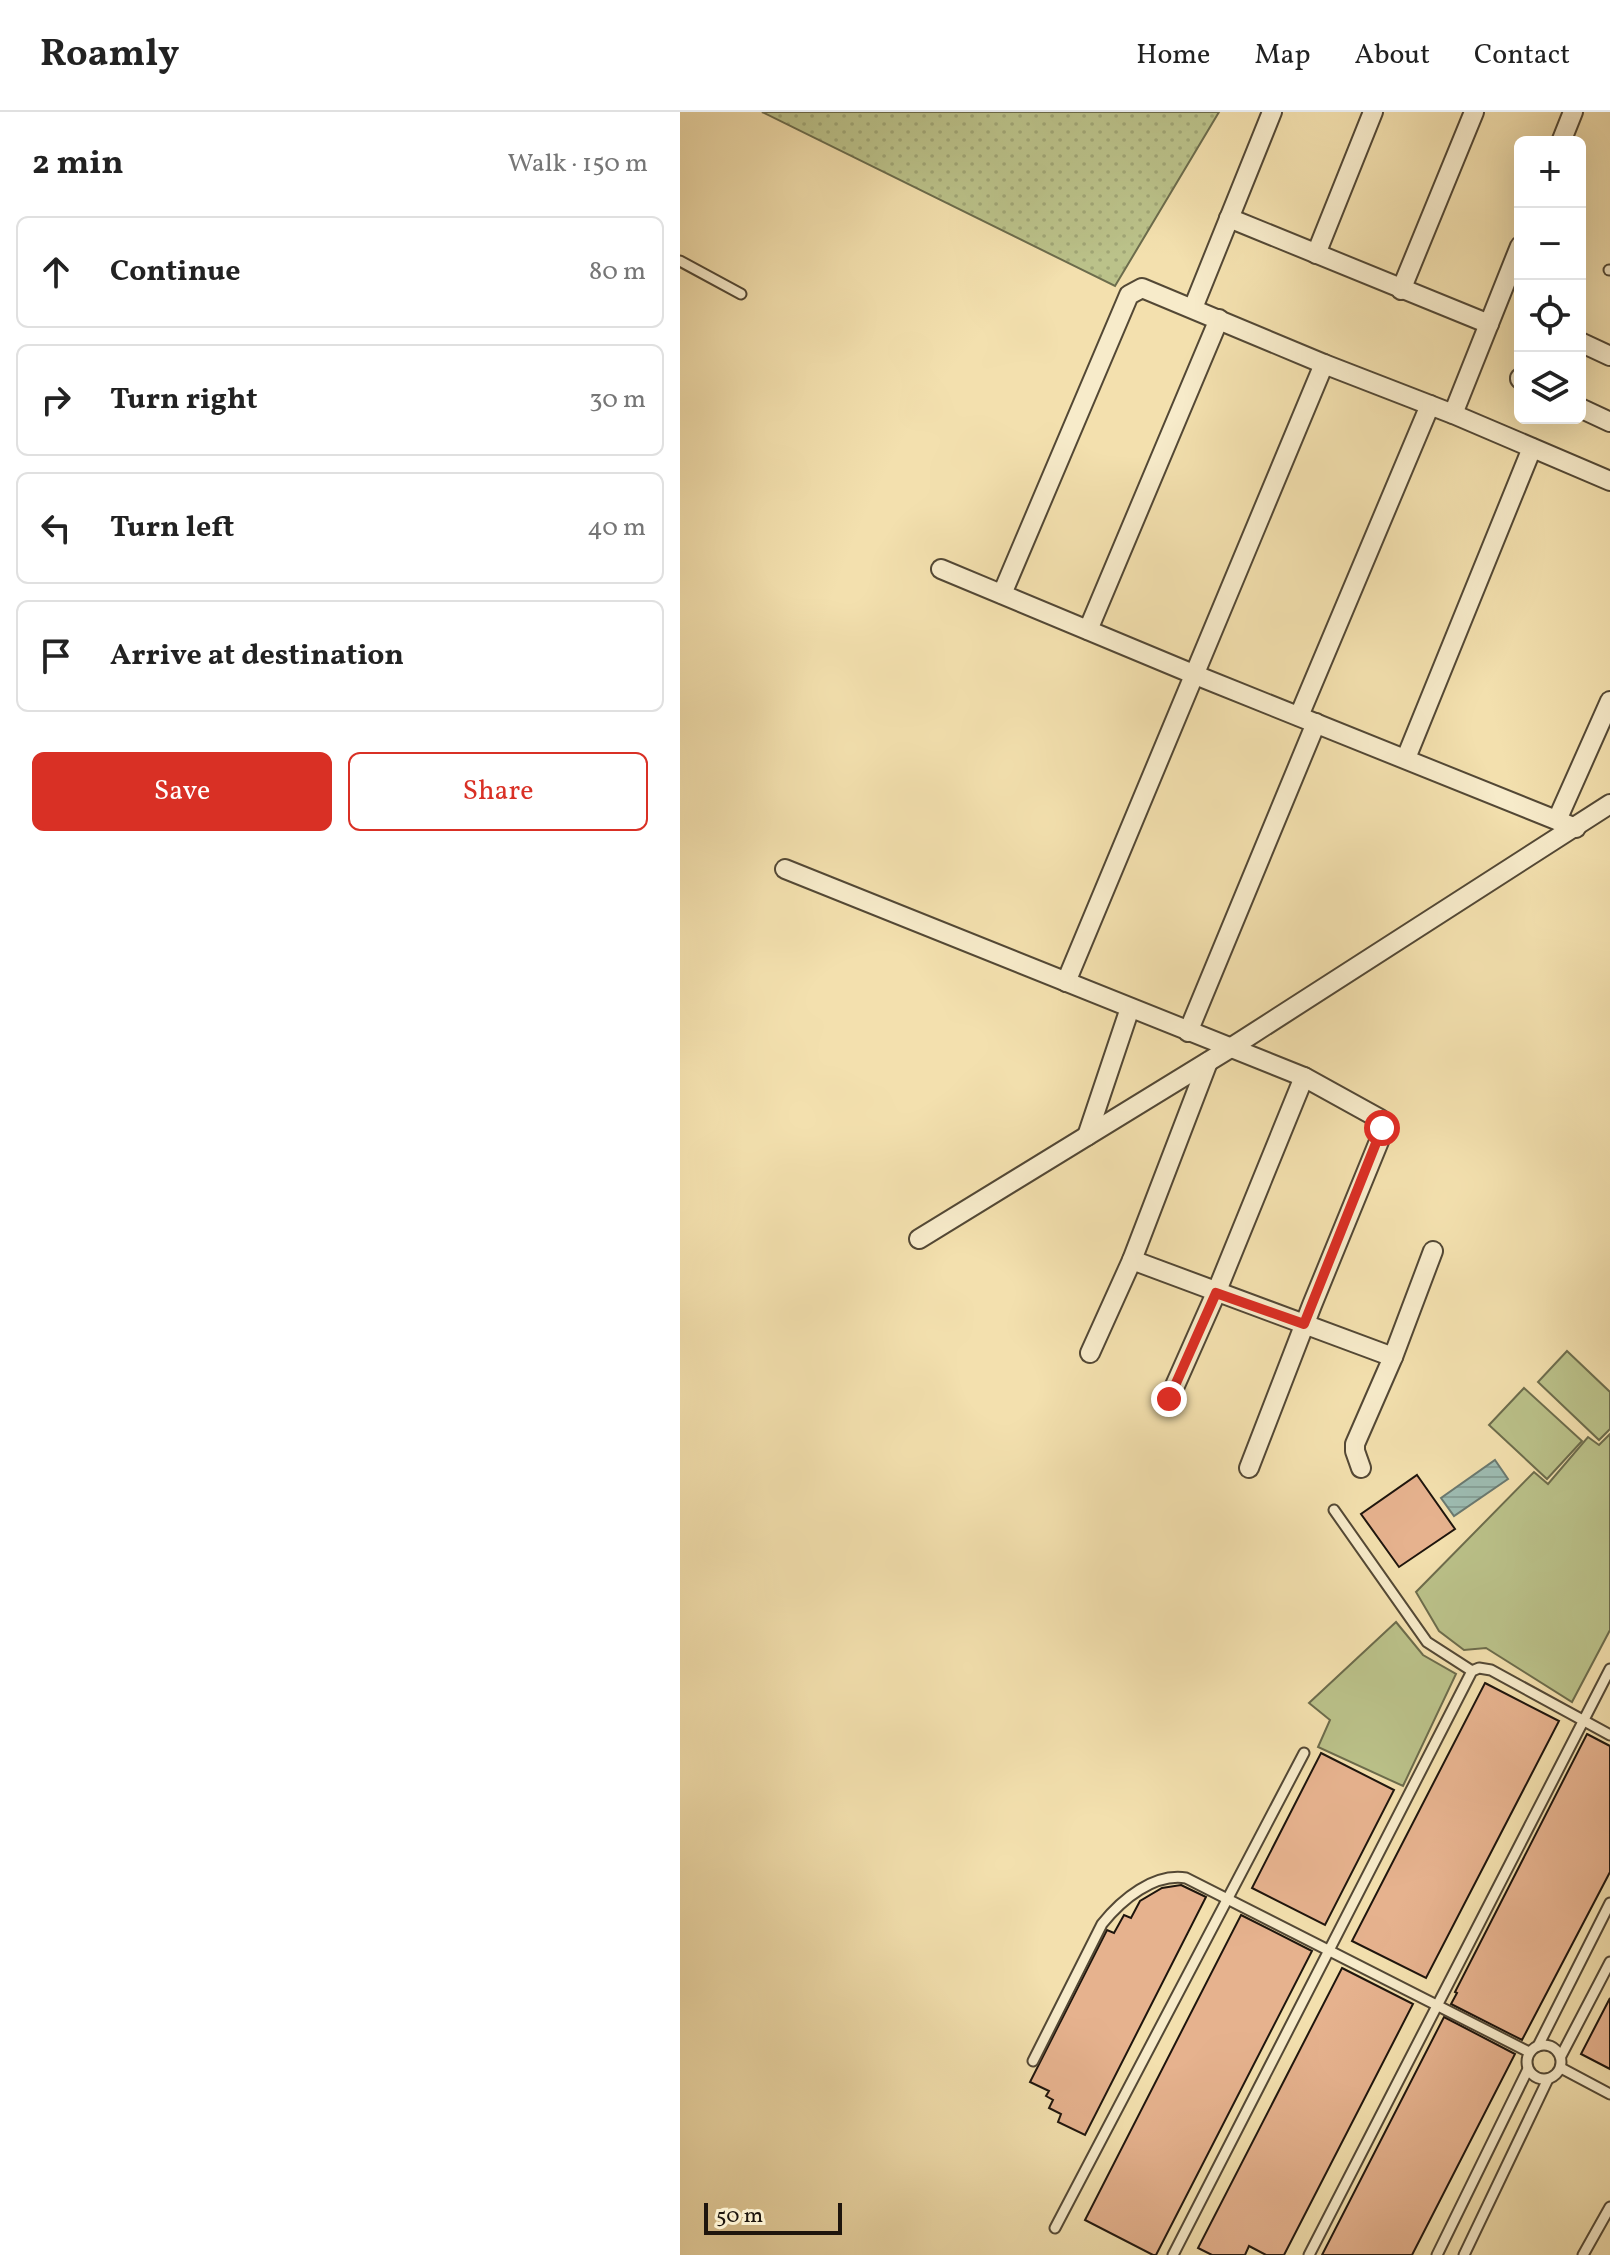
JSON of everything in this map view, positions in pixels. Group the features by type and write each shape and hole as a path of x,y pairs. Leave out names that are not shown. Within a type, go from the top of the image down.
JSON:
{"street":[{"path":"1193,308 1272,112"},
{"path":"1316,254 1373,112"},
{"path":"1401,290 1474,112"},
{"path":"1563,136 1573,112"},
{"path":"1229,218 1489,324"},
{"path":"1453,414 1514,261"},
{"path":"1002,594 1129,295 1136,289 1146,288 1610,481"},
{"path":"1088,630 1219,319"},
{"path":"1586,345 1610,356"},
{"path":"1066,982 1324,364"},
{"path":"1188,1032 1430,405"},
{"path":"1586,411 1610,422"},
{"path":"1406,758 1532,448"},
{"path":"941,569 1576,828"},
{"path":"1557,820 1610,701"},
{"path":"919,1239 1232,1047 1610,804"},
{"path":"785,869 1304,1077 1380,1119 1382,1128 1249,1468"},
{"path":"1087,1136 1130,1008"},
{"path":"1090,1353 1132,1260 1208,1062"},
{"path":"1169,1399 1304,1077"},
{"path":"1361,1468 1355,1444 1393,1357 1433,1251"},
{"path":"1132,1260 1393,1357"}],"lane":[{"path":"680,261 741,294"},
{"path":"1334,1510 1427,1642 1472,1671"},
{"path":"1173,2255 1472,1671 1479,1668 1491,1670 1610,1735"},
{"path":"1309,2255 1610,1669"},
{"path":"1055,2228 1304,1753"},
{"path":"1033,2061 1102,1924 1118,1907 1154,1881 1166,1877 1186,1878 1329,1949 1436,2007 1534,2049 1549,2045 1561,2056"},
{"path":"1437,2255 1528,2069 1534,2049 1610,1903"},
{"path":"1464,2255 1548,2079 1561,2068 1561,2056 1610,1962"},
{"path":"1561,2068 1610,2094"},
{"path":"1528,2069 1536,2078 1548,2079"},
{"path":"1583,2255 1610,2207"}],"green space":[{"path":"762,112 1219,112 1115,286"},
{"path":"1567,1351 1610,1392 1610,1429 1599,1440 1538,1382"},
{"path":"1524,1388 1582,1441 1547,1479 1489,1425"},
{"path":"1610,1434 1610,1630 1572,1702 1486,1648 1464,1650 1439,1631 1416,1592 1534,1472 1548,1484 1588,1437 1599,1445"},
{"path":"1396,1622 1423,1655 1456,1674 1403,1786 1318,1747 1330,1720 1309,1703"}],"water":[{"path":"1495,1460 1508,1479 1454,1516 1441,1498"}],"building":[{"path":"1417,1475 1455,1529 1399,1567 1361,1514"},
{"path":"1485,1683 1559,1721 1426,1978 1352,1941"},
{"path":"1587,1734 1610,1746 1610,1872 1522,2040 1451,2004"},
{"path":"1321,1753 1394,1790 1325,1925 1252,1888"},
{"path":"1181,1885 1206,1897 1085,2135 1058,2122 1061,2114 1049,2108 1053,2100 1046,2096 1049,2091 1030,2082 1107,1930 1114,1933 1124,1915 1131,1918 1140,1901 1162,1888"},
{"path":"1241,1915 1312,1951 1156,2255 1153,2255 1085,2220"},
{"path":"1342,1968 1413,2004 1284,2255 1266,2255 1249,2246 1245,2255 1212,2255 1198,2248"},
{"path":"1610,1998 1610,2069 1581,2054"},
{"path":"1444,2017 1515,2054 1412,2255 1322,2255"}],"route":[{"path":"1169,1399 1216,1293 1304,1324 1382,1128"}]}
